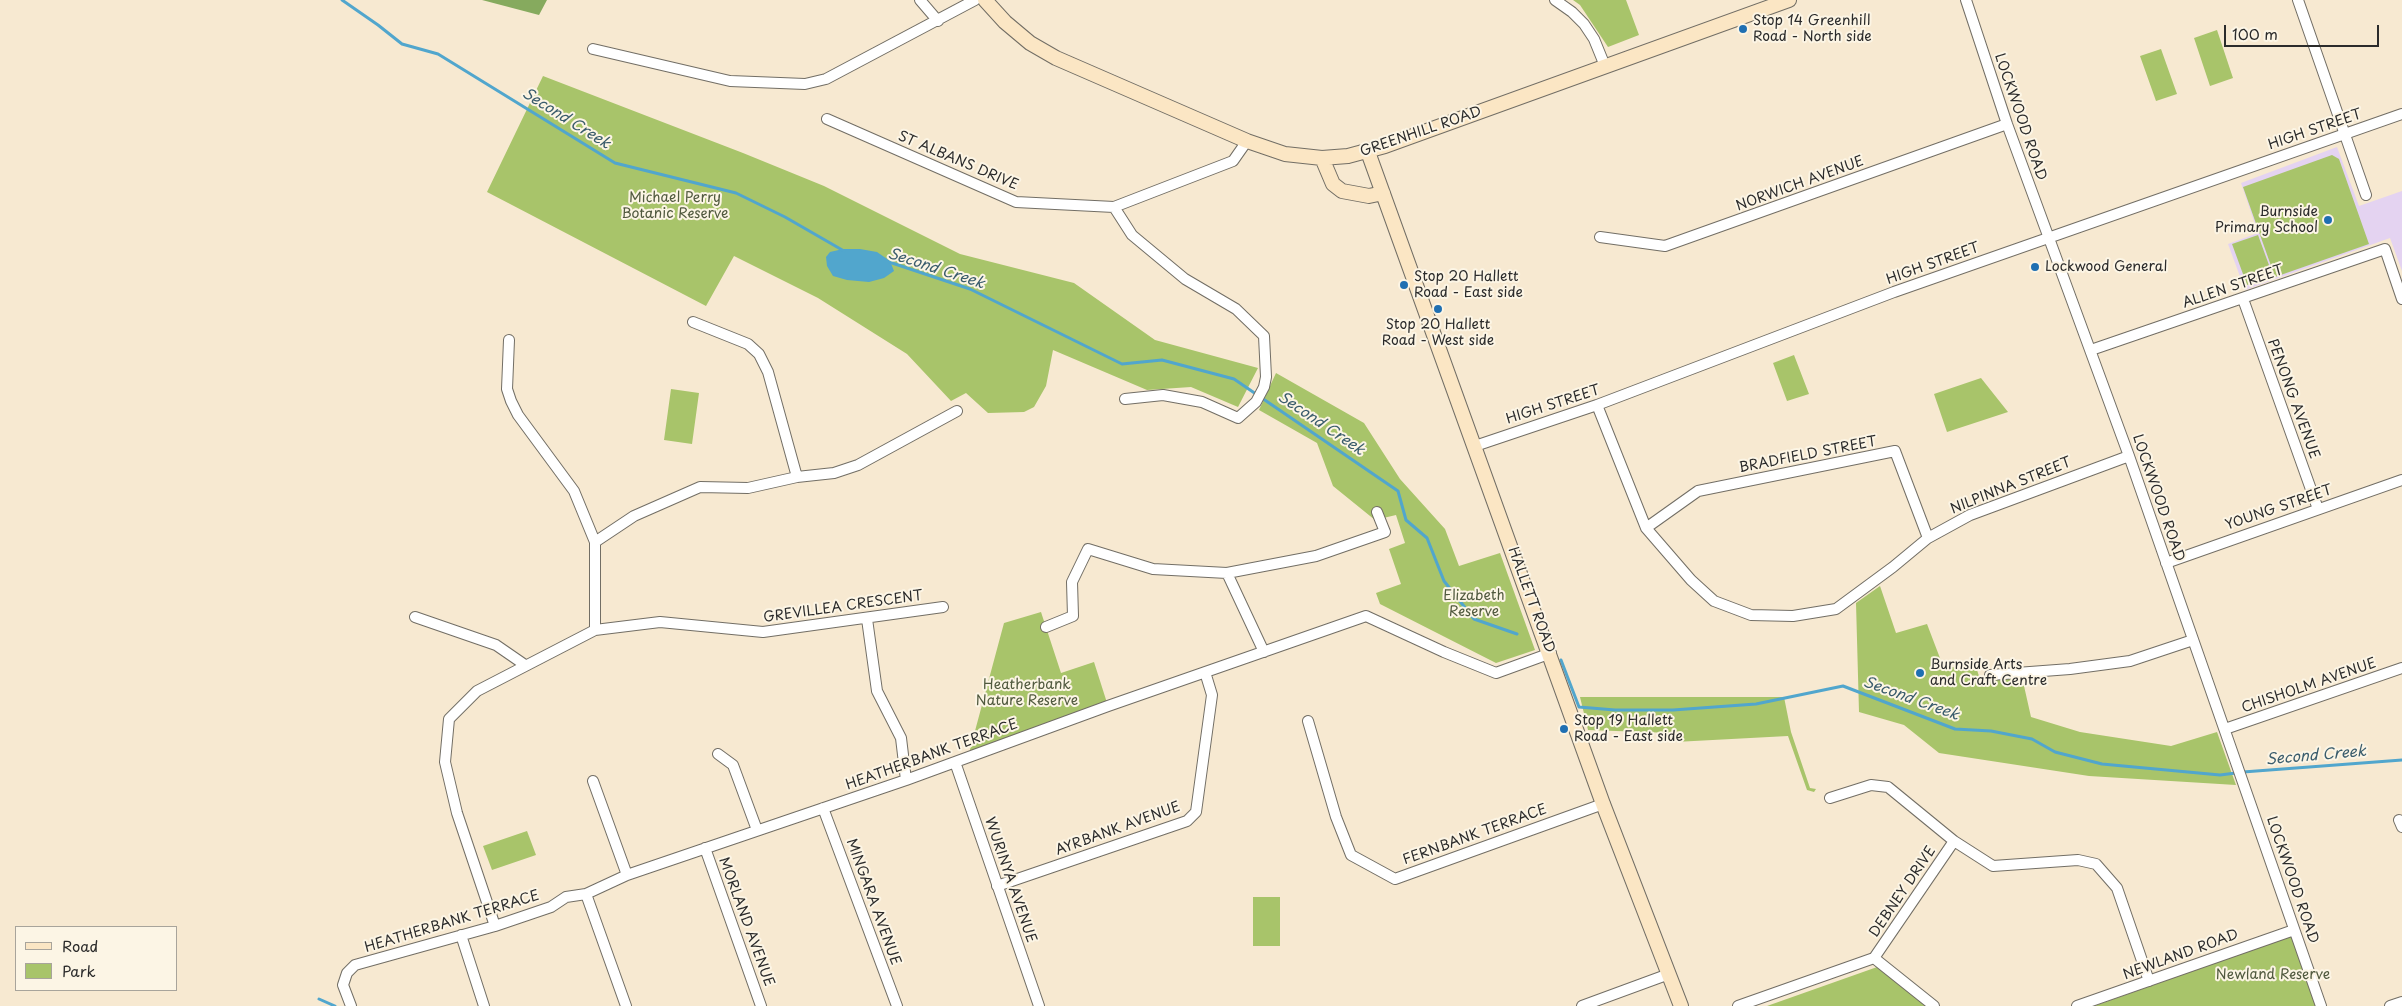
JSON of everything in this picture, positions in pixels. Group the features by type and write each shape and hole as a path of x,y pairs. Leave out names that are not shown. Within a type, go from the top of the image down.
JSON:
{"main road":[{"name":"GREENHILL ROAD","path":"985,0 1004,22 1030,44 1056,58 1247,142 1285,154 1322,158 1368,152 1789,0"},
{"name":"HALLETT ROAD","path":"1368,152 1551,653 1604,804 1681,1006"},
{"path":"1322,158 1333,184 1342,191 1369,196 1383,193"}],"street":[{"path":"920,0 938,21"},
{"path":"593,49 730,81 805,84 826,79 975,0"},
{"path":"1554,0 1572,12 1584,24 1594,39 1605,66"},
{"name":"LOCKWOOD ROAD","path":"1966,0 2007,124 2129,456 2321,1006"},
{"path":"2298,0 2343,135 2366,195"},
{"name":"HIGH STREET","path":"1475,446 1597,405 1894,292 2402,114"},
{"name":"ST ALBANS DRIVE","path":"826,119 1016,202 1114,207"},
{"name":"NORWICH AVENUE","path":"1600,237 1665,246 2007,124"},
{"path":"1125,399 1163,396 1202,402 1238,418 1256,402 1262,390 1266,377 1264,336 1236,309 1185,279 1132,235 1114,207 1233,161 1247,142"},
{"name":"ALLEN STREET","path":"2091,350 2385,250 2402,298"},
{"name":"PENONG AVENUE","path":"2243,299 2318,509"},
{"path":"694,322 748,344 760,354 768,372 798,477"},
{"path":"509,340 507,389 511,401 518,414 574,491 595,542 595,630"},
{"name":"NILPINNA STREET","path":"1597,405 1646,528 1691,580 1714,601 1751,616 1792,616 1836,609 1893,567 1928,538 1970,515 2129,456"},
{"path":"595,542 634,516 700,487 748,488 798,477 834,473 858,465 957,411"},
{"name":"BRADFIELD STREET","path":"1646,528 1698,491 1895,451 1928,538"},
{"name":"YOUNG STREET","path":"2166,563 2402,480"},
{"path":"1046,627 1072,616 1072,582 1088,549 1153,569 1228,573 1316,556 1385,532 1377,512"},
{"path":"1228,573 1264,652"},
{"name":"GREVILLEA CRESCENT","path":"495,926 457,813 445,762 448,719 477,691 595,630 660,622 763,632 868,619 943,607"},
{"name":"HEATHERBANK TERRACE","path":"351,1006 343,985 347,973 355,965 495,926 551,907 566,897 586,894 627,875 906,780 1366,616 1444,652 1496,672 1551,653"},
{"path":"415,617 496,645 525,665"},
{"path":"868,619 878,691 902,738 906,780"},
{"path":"1990,675 2070,670 2130,661 2193,640"},
{"name":"CHISHOLM AVENUE","path":"2225,729 2402,668"},
{"name":"AYRBANK AVENUE","path":"997,886 1187,821 1196,812 1212,695 1205,672"},
{"name":"FERNBANK TERRACE","path":"1308,720 1336,817 1352,855 1395,879 1604,804"},
{"path":"718,754 732,765 757,830"},
{"name":"WURINYA AVENUE","path":"955,762 1039,1006"},
{"path":"593,780 627,875"},
{"path":"1830,798 1871,785 1888,788 1954,842 1993,866 2078,860 2096,864 2117,888 2150,981"},
{"name":"MINGARA AVENUE","path":"824,808 897,1006"},
{"name":"DEBNEY DRIVE","path":"1874,958 1954,842"},
{"name":"MORLAND AVENUE","path":"705,848 761,1006"},
{"path":"586,894 626,1006"},
{"name":"NEWLAND ROAD","path":"2077,1006 2294,930"},
{"path":"462,935 484,1006"},
{"path":"1738,1006 1874,958 1934,1006"},
{"path":"1582,1006 1669,974"},
{"path":"2390,1006 2402,1002"}],"shaded area":[{"name":"Burnside Primary School","path":"2337,147 2359,206 2402,191 2402,271 2390,238 2245,290 2228,244 2258,233 2241,183"}],"green space":[{"path":"482,0 547,0 539,15"},
{"path":"1573,0 1626,0 1639,35 1608,47 1580,5"},
{"path":"2217,30 2233,78 2210,86 2194,38"},
{"path":"2161,49 2177,94 2156,101 2140,56"},
{"name":"Michael Perry Botanic Reserve","path":"543,76 824,186 960,254 1074,283 1155,340 1258,368 1238,407 1191,387 1147,390 1053,350 1046,386 1034,407 1024,412 988,413 966,393 951,401 907,354 818,298 734,256 706,306 487,192"},
{"name":"Burnside Primary School","path":"2332,155 2339,159 2369,244 2275,277 2243,187"},
{"path":"2258,235 2273,276 2247,285 2232,244"},
{"path":"1794,355 1809,394 1787,401 1773,363"},
{"name":"Elizabeth Reserve","path":"1276,373 1364,423 1400,479 1445,529 1459,566 1500,553 1535,650 1496,663 1380,604 1376,593 1401,584 1389,549 1405,543 1396,515 1375,520 1333,486 1317,443 1259,410"},
{"path":"1981,378 2008,412 1947,432 1934,394"},
{"path":"671,389 699,393 692,444 664,440"},
{"path":"1880,586 1896,633 1927,624 1943,666 1977,670 1981,682 2022,677 2031,717 2080,732 2171,746 2217,732 2236,785 2089,776 1939,753 1904,725 1859,712 1856,603"},
{"name":"Heatherbank Nature Reserve","path":"1041,612 1061,673 1094,662 1108,706 968,757 1004,623"},
{"path":"1580,697 1784,697 1791,732 1810,788 1816,789 1814,792 1807,790 1788,736 1675,742 1672,733 1588,730"},
{"path":"527,831 536,855 492,870 483,846"},
{"path":"1253,897 1280,897 1280,946 1253,946"},
{"name":"Newland Reserve","path":"2292,936 2317,1006 2094,1006"},
{"path":"1880,966 1927,1006 1767,1006"}],"water":[{"path":"843,249 877,252 890,261 894,271 884,278 869,282 847,280 833,276 827,266 826,257 830,252"}],"waterway":[{"name":"Second Creek","path":"342,0 402,44 438,54 615,163 736,193 785,217 844,251"},
{"name":"Second Creek","path":"889,262 970,289 1122,364 1162,360 1234,379 1398,491 1406,520 1427,538 1444,581 1474,619 1517,634"},
{"name":"Second Creek","path":"1561,660 1579,707 1615,710 1673,710 1756,704 1843,686 1955,729 1991,731 2032,739 2055,752 2102,764 2220,775 2236,773"},
{"name":"Second Creek","path":"2243,772 2402,760"},
{"path":"319,999 335,1006"}],"place":[{"name":"Stop 14 Greenhill Road - North side","path":"1743,29"},
{"name":"Burnside Primary School","path":"2328,220"},
{"name":"Lockwood General","path":"2035,267"},
{"name":"Stop 20 Hallett Road - East side","path":"1404,285"},
{"name":"Stop 20 Hallett Road - West side","path":"1438,309"},
{"name":"Burnside Arts and Craft Centre","path":"1920,673"},
{"name":"Stop 19 Hallett Road - East side","path":"1564,729"}]}
